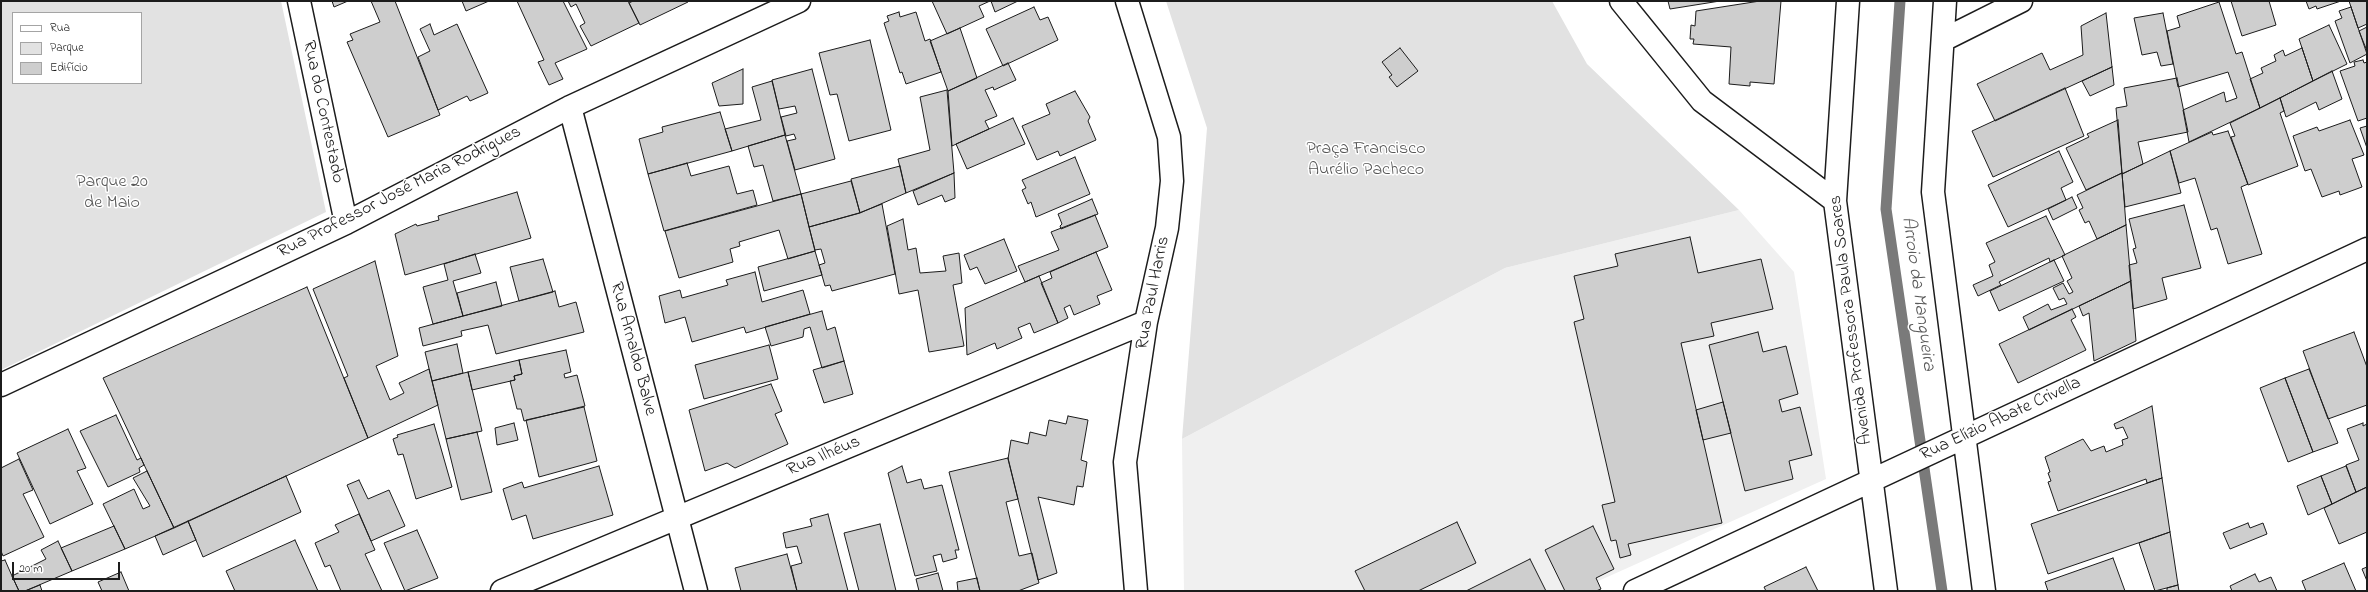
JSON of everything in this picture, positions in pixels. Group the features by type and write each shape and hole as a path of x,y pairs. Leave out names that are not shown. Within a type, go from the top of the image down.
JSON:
{"street":[{"name":"Rua do Contestado","path":"299,1 346,222"},
{"name":"Rua Professor José Maria Rodrigues","path":"1,385 346,222 570,107 799,1"},
{"name":"Rua Paul Harris","path":"1127,1 1170,137 1172,181 1167,228 1146,322 1125,462 1136,591"},
{"path":"1621,1 1702,101 1835,201"},
{"name":"Avenida Professora Paula Soares","path":"1848,1 1835,201 1886,591"},
{"path":"1945,1 1933,192 1984,591"},
{"path":"1943,40 2021,1"},
{"name":"Rua Arnaldo Balve","path":"570,107 696,591"},
{"name":"Rua Elízio Abate Crivella","path":"1635,591 2367,249"},
{"name":"Rua Ilhéus","path":"502,591 1146,322"}],"shaded area":[{"path":"1739,210 1794,272 1826,479 1576,591 1184,591 1182,439 1505,268"}],"green space":[{"name":"Parque 20 de Maio","path":"1,1 281,1 326,212 1,370"},
{"name":"Praça Francisco Aurélio Pacheco","path":"1166,1 1552,1 1587,64 1739,210 1505,268 1182,439 1207,128"}],"building":[{"path":"332,1 348,1 334,7"},
{"path":"371,1 395,1 440,115 388,137 347,42 353,40 350,34 380,22"},
{"path":"462,1 489,1 466,11"},
{"path":"517,1 563,1 587,49 555,63 563,79 549,85 538,62 544,60"},
{"path":"568,1 628,1 639,23 591,46 580,26 585,23 576,4 571,7"},
{"path":"633,1 688,2 640,25 629,3"},
{"path":"932,1 990,1 979,6 984,17 947,34"},
{"path":"991,1 1018,1 995,12"},
{"path":"1668,1 1720,1 1670,9"},
{"path":"1760,1 1781,1 1774,84 1750,82 1750,86 1729,84 1731,47 1693,44 1694,39 1690,39 1691,25 1695,26 1696,11"},
{"path":"2231,1 2269,1 2276,25 2242,36"},
{"path":"2306,1 2341,1 2317,9 2316,6 2309,9"},
{"path":"2349,1 2367,1 2367,24 2358,28"},
{"path":"2219,2 2236,54 2242,52 2260,108 2189,142 2183,110 2224,92 2226,102 2237,98 2228,72 2178,87 2167,31 2180,27 2177,16"},
{"path":"1034,7 1040,20 1048,17 1058,40 1003,66 986,29"},
{"path":"2351,7 2367,54 2350,63 2335,21 2342,18 2339,11"},
{"path":"899,12 900,17 916,12 925,41 930,39 941,72 906,84 902,72 900,73 884,23 889,21 887,16"},
{"path":"2106,13 2112,67 1995,121 1977,84 2042,53 2050,70 2083,55 2081,26"},
{"path":"2163,13 2173,64 2161,66 2157,52 2142,55 2134,18"},
{"path":"430,24 434,35 457,24 488,93 470,101 467,96 438,110 418,57 430,51 420,29"},
{"path":"2329,25 2347,64 2313,81 2299,39"},
{"path":"2367,27 2367,51 2359,31"},
{"path":"960,28 977,78 948,91 930,41"},
{"path":"870,40 891,130 849,141 837,94 830,95 819,53"},
{"path":"1400,48 1418,71 1397,87 1389,77 1392,75 1382,62"},
{"path":"2302,48 2313,81 2260,108 2250,79 2263,73 2261,68 2276,61 2274,55 2283,50 2285,56"},
{"path":"2363,60 2364,63 2367,62 2367,118 2358,121 2340,71 2355,66 2354,62"},
{"path":"1008,63 1016,80 994,90 993,87 985,90 997,116 985,121 989,129 952,146 948,91"},
{"path":"2112,67 2114,85 2090,96 2082,81"},
{"path":"743,69 743,104 719,106 712,83"},
{"path":"812,69 835,159 795,170 787,141 796,139 794,134 786,136 781,117 797,113 795,106 779,109 772,80"},
{"path":"2332,71 2342,99 2319,110 2316,102 2286,117 2280,98"},
{"path":"2177,78 2188,132 2138,142 2143,164 2122,174 2116,108 2127,106 2124,88"},
{"path":"772,81 785,135 732,151 725,129 761,120 752,87"},
{"path":"2065,88 2084,136 1993,177 1972,131"},
{"path":"947,90 954,173 906,193 898,159 930,150 920,97"},
{"path":"1075,91 1090,117 1088,121 1096,140 1060,156 1058,151 1037,160 1022,126 1050,114 1046,104"},
{"path":"2280,98 2284,111 2280,113 2298,166 2248,185 2231,137 2235,136 2230,123"},
{"path":"720,112 732,151 648,174 639,139 663,132 662,127"},
{"path":"1013,118 1025,144 967,169 956,144"},
{"path":"2118,120 2122,173 2086,190 2066,148 2089,137 2087,134"},
{"path":"2350,120 2364,155 2352,159 2362,187 2340,195 2339,191 2322,197 2311,169 2305,171 2293,136 2317,127 2319,131"},
{"path":"2367,126 2367,148 2360,128"},
{"path":"2228,131 2248,184 2241,187 2262,254 2228,264 2217,228 2211,230 2195,178 2179,183 2170,151 2212,132 2213,135"},
{"path":"785,135 801,194 773,201 763,165 754,167 748,146"},
{"path":"2059,151 2073,182 2061,188 2066,200 2008,227 1988,185"},
{"path":"2170,151 2181,193 2125,207 2122,174"},
{"path":"1075,157 1090,194 1036,217 1031,202 1028,204 1022,190 1026,188 1022,180"},
{"path":"687,163 691,176 729,166 737,194 753,190 757,205 664,231 648,174"},
{"path":"900,166 906,193 860,213 851,179"},
{"path":"954,173 955,198 945,202 942,195 918,205 913,191"},
{"path":"2122,173 2126,225 2097,239 2089,221 2085,223 2079,210 2083,208 2077,195"},
{"path":"851,181 860,213 809,227 801,194"},
{"path":"517,192 531,238 405,275 395,234 416,224 417,226 439,220 438,216"},
{"path":"801,194 815,251 788,259 779,230 739,242 740,246 730,249 733,262 679,278 665,231"},
{"path":"2072,197 2077,208 2053,220 2048,209"},
{"path":"1092,199 1098,214 1061,229 1060,226 1062,224 1058,214"},
{"path":"882,204 895,274 832,291 830,285 825,286 819,265 825,263 821,249 815,250 809,227 859,213"},
{"path":"2184,205 2201,268 2162,278 2167,299 2133,309 2129,265 2137,263 2133,249 2136,248 2129,219"},
{"path":"1095,215 1108,247 1025,282 1018,266 1059,250 1051,232"},
{"path":"2046,216 2065,255 2050,262 2049,258 1999,282 2001,285 1978,296 1973,285 1993,276 1989,265 1995,262 1986,243"},
{"path":"903,219 908,250 916,248 920,273 946,271 943,256 959,253 962,283 953,285 964,346 929,352 918,290 899,294 887,226"},
{"path":"2126,225 2131,281 2029,330 2023,317 2048,304 2051,310 2067,304 2064,298 2059,300 2053,288 2063,283 2069,294 2073,292 2067,281 2072,278 2062,256"},
{"path":"1690,237 1698,273 1761,259 1773,309 1711,323 1714,336 1681,343 1722,523 1628,544 1631,555 1620,558 1616,540 1611,541 1602,505 1615,502 1574,322 1584,319 1574,276 1618,266 1615,254"},
{"path":"1004,239 1017,271 985,284 977,267 970,270 964,255"},
{"path":"815,251 822,275 764,291 758,267"},
{"path":"1096,252 1112,290 1097,296 1100,304 1074,315 1070,305 1064,308 1068,318 1058,323 1041,283 1052,278 1050,272"},
{"path":"475,254 481,273 453,281 463,316 433,324 423,287 448,280 444,264"},
{"path":"543,259 553,292 519,301 510,267"},
{"path":"2054,260 2064,281 1999,311 1990,291"},
{"path":"375,261 398,356 376,366 390,400 404,393 399,383 429,369 438,405 368,438 344,378 348,376 313,289"},
{"path":"755,272 762,302 803,290 810,314 746,333 744,327 692,342 685,317 665,323 659,296 680,290 682,298 728,285 726,280"},
{"path":"1039,276 1058,323 1034,333 1030,323 1018,328 1022,338 997,349 995,343 967,355 965,308"},
{"path":"2131,281 2136,341 2094,361 2089,313 2083,316 2079,306"},
{"path":"496,282 502,306 463,316 457,293"},
{"path":"307,287 368,438 174,528 103,378"},
{"path":"555,291 559,307 576,302 584,332 496,354 488,325 461,331 462,336 423,346 419,328"},
{"path":"2072,309 2076,317 2071,320 2086,350 2018,383 1999,344"},
{"path":"822,311 827,330 835,327 844,361 822,368 810,327 804,329 803,337 771,346 765,327"},
{"path":"1758,332 1763,352 1786,346 1798,394 1779,400 1782,412 1800,407 1812,455 1789,461 1793,479 1745,491 1709,345"},
{"path":"2354,332 2367,367 2367,405 2328,419 2303,351"},
{"path":"457,344 463,373 432,381 425,352"},
{"path":"769,345 778,379 704,399 695,365"},
{"path":"566,350 571,372 564,374 565,378 577,375 585,406 524,421 521,409 517,409 510,381 515,380 514,376 522,374 519,360"},
{"path":"519,360 522,374 514,376 515,380 472,390 468,372"},
{"path":"844,361 853,394 824,403 813,370"},
{"path":"2309,369 2338,443 2313,452 2285,378"},
{"path":"468,372 482,431 446,439 432,381"},
{"path":"2285,378 2313,452 2288,462 2260,388"},
{"path":"771,384 782,411 775,414 788,444 735,468 727,463 705,471 689,410"},
{"path":"1723,402 1731,433 1703,440 1696,410"},
{"path":"2152,406 2162,478 2147,483 2146,479 2058,511 2048,482 2051,481 2048,473 2050,472 2045,457 2083,439 2091,451 2104,446 2106,452 2123,445 2122,440 2128,438 2123,427 2116,429 2114,424"},
{"path":"584,407 597,461 539,477 526,420"},
{"path":"116,415 137,460 141,458 144,465 139,468 140,472 108,487 80,431"},
{"path":"1068,416 1088,420 1081,460 1087,462 1083,487 1077,486 1074,505 1038,497 1057,573 1038,580 1008,459 1011,440 1028,444 1030,432 1046,436 1049,420 1066,424"},
{"path":"514,423 518,440 497,445 495,428"},
{"path":"2363,423 2363,426 2367,424 2367,487 2356,492 2346,465 2359,460 2347,429"},
{"path":"434,424 452,487 416,499 403,454 398,455 393,439 398,437 397,435"},
{"path":"68,429 86,468 77,471 93,504 50,524 17,453"},
{"path":"477,432 492,492 461,500 446,439"},
{"path":"1008,458 1018,499 1006,502 1019,556 1032,553 1039,583 1018,591 980,591 949,472"},
{"path":"19,459 33,490 23,494 44,537 3,556 1,551 1,468"},
{"path":"599,466 613,515 533,539 526,515 512,520 503,489 522,482 524,488"},
{"path":"902,466 907,483 921,479 924,489 942,485 959,550 955,550 957,558 943,562 941,554 933,556 937,571 915,576 888,473"},
{"path":"2346,466 2356,492 2332,504 2321,476"},
{"path":"147,471 174,528 125,549 103,504 134,489 143,509 150,506 133,478"},
{"path":"286,476 301,512 203,557 188,521"},
{"path":"2321,476 2332,504 2308,515 2297,486"},
{"path":"2162,478 2170,532 2048,574 2031,524"},
{"path":"359,480 368,499 389,490 405,526 371,541 347,485"},
{"path":"2367,487 2367,532 2339,544 2324,508"},
{"path":"359,514 375,550 365,554 382,591 341,591 330,565 325,567 315,543 339,532 335,525"},
{"path":"828,514 848,591 797,591 791,566 802,563 797,546 786,548 783,533 812,526 810,519"},
{"path":"188,521 196,540 163,555 155,536"},
{"path":"1457,522 1476,563 1418,591 1365,591 1355,571"},
{"path":"2248,523 2250,528 2263,523 2267,534 2230,549 2223,533"},
{"path":"880,524 896,591 859,591 844,533"},
{"path":"114,526 125,549 72,571 61,548"},
{"path":"1593,526 1614,569 1596,578 1601,589 1596,591 1565,591 1545,550"},
{"path":"417,530 438,578 405,591 384,543"},
{"path":"2170,532 2178,585 2155,591 2139,543"},
{"path":"295,540 318,591 235,591 226,571"},
{"path":"58,541 72,571 25,591 19,591 12,576 46,559 41,550"},
{"path":"787,554 797,591 741,591 735,568"},
{"path":"2113,558 2125,591 2048,591 2045,582"},
{"path":"1530,559 1546,591 1466,591"},
{"path":"5,560 19,591 1,591 1,561"},
{"path":"2344,563 2356,591 2306,591 2302,581"},
{"path":"1806,567 1818,591 1766,591 1764,587"},
{"path":"2367,567 2367,581 2362,569"},
{"path":"121,572 129,591 102,591 98,582"},
{"path":"938,573 943,591 919,591 916,579"},
{"path":"2255,574 2259,582 2271,577 2277,591 2232,591 2230,586"},
{"path":"977,578 980,591 958,591 957,582"},
{"path":"40,585 42,591 25,591"},
{"path":"2178,585 2179,591 2167,591 2167,588"}],"waterway":[{"name":"Arroio da Mangueira","path":"1900,1 1886,209 1942,591"}]}
